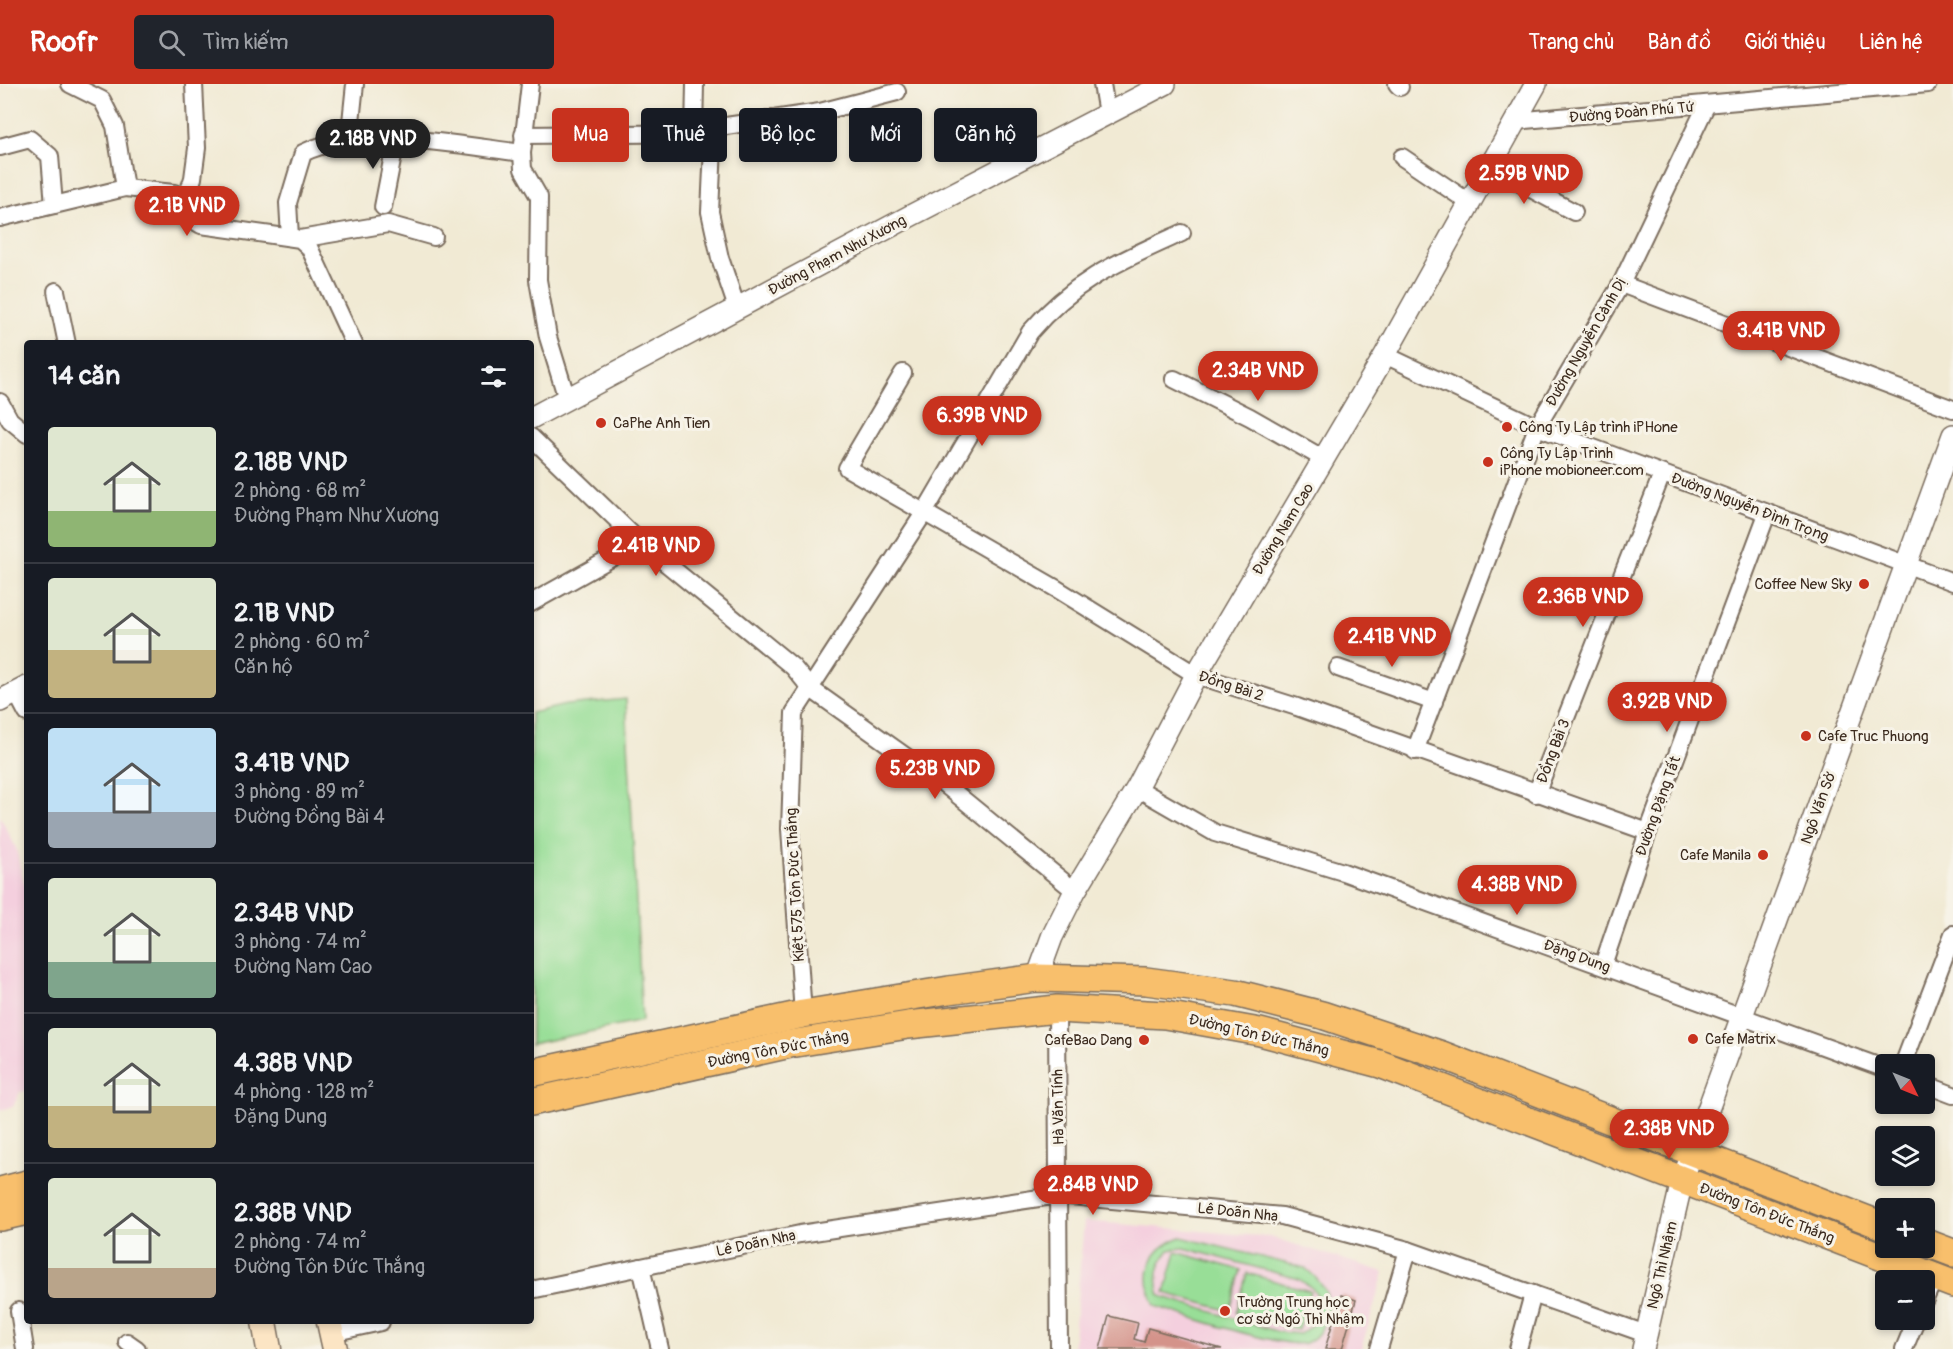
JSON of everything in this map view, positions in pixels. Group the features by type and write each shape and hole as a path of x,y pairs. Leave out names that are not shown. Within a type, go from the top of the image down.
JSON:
{"highway":[{"name":"Đường Tôn Đức Thắng","path":"534,1072 803,1014 1037,978 1146,981 1235,993 1322,1015 1442,1055 1875,1223"},
{"name":"Đường Tôn Đức Thắng","path":"534,1101 790,1044 908,1025 1057,1009 1165,1015 1260,1032 1380,1064 1682,1181 1937,1287"},
{"path":"0,1191 24,1185"},
{"path":"0,1217 24,1213"},
{"path":"1935,1246 1953,1253"}],"main road":[{"path":"264,1324 269,1349"}],"street":[{"path":"70,84 102,100 115,126 125,188"},
{"path":"194,84 197,148 193,178 186,200 191,219 201,225 295,238 388,224 434,237"},
{"path":"350,141 355,84"},
{"path":"530,84 523,135 523,169 539,197 538,280 548,337 567,399"},
{"path":"695,84 695,108"},
{"path":"1102,84 1107,114"},
{"name":"Đường Phạm Như Xương","path":"534,416 1165,84"},
{"name":"Đường Nam Cao","path":"1037,978 1052,938 1075,891 1137,788 1196,675 1385,355 1536,84"},
{"name":"Đường Đoàn Phú Tứ","path":"1515,122 1928,84"},
{"path":"727,126 820,112 897,92"},
{"name":"Đường Nguyễn Cảnh Dị","path":"1415,752 1537,427 1621,284 1706,106"},
{"path":"523,135 641,134"},
{"path":"0,147 30,139 50,156 54,205"},
{"path":"352,340 309,247 295,238 288,203 303,153 318,146 350,141 421,139 522,153"},
{"path":"382,207 396,140"},
{"path":"1402,157 1470,202"},
{"path":"714,162 710,212 720,258 737,308"},
{"path":"1490,167 1574,212"},
{"path":"0,218 125,188 174,193 186,200"},
{"name":"Kiệt 575 Tôn Đức Thắng","path":"803,1014 790,830 794,713 924,513 1030,333 1052,306 1104,268 1182,233"},
{"path":"1621,284 1953,409"},
{"path":"56,291 66,340"},
{"name":"Đường Nguyễn Đình Trọng","path":"1385,355 1537,427 1953,582"},
{"name":"Đồng Bài 2","path":"903,373 847,468 1057,589 1196,675 1297,707 1415,752 1648,832"},
{"path":"1174,379 1250,417 1324,459"},
{"path":"0,402 10,420 24,430"},
{"name":"Ngô Văn Sở","path":"1682,1181 1953,435"},
{"path":"534,441 640,542 793,667 811,689 943,783 1075,891"},
{"name":"Đồng Bài 3","path":"1536,794 1662,474"},
{"name":"Đường Đặng Tất","path":"1603,965 1648,832 1767,514"},
{"path":"534,601 640,542"},
{"path":"1338,668 1434,702"},
{"path":"9,694 24,710"},
{"name":"Đặng Dung","path":"1137,788 1215,833 1343,872 1744,1015 1875,1065"},
{"path":"1907,1054 1953,937"},
{"name":"Hà Văn Tính","path":"1057,1009 1059,1349"},
{"path":"1935,1088 1953,1095"},
{"name":"Ngô Thì Nhậm","path":"1645,1342 1682,1181"},
{"name":"Lê Doãn Nhạ","path":"534,1289 800,1234 1059,1195 1282,1216 1408,1250 1533,1294 1645,1342"},
{"path":"1379,1349 1408,1250"},
{"path":"641,1267 660,1349"},
{"path":"1518,1349 1533,1294"},
{"path":"19,1311 25,1349"},
{"path":"332,1334 373,1324"},
{"path":"1904,1349 1912,1330"}],"shaded area":[{"path":"0,816 16,848 24,882 24,1091 20,1092 13,1107 0,1110"},
{"name":"Trường Trung học cơ sở Ngô Thì Nhậm","path":"1084,1221 1271,1237 1384,1272 1361,1349 1073,1349"}],"green space":[{"path":"626,699 642,1021 534,1043 534,712 566,705"},
{"path":"1181,1237 1305,1268 1320,1282 1328,1300 1326,1318 1322,1327 1310,1341 1294,1344 1232,1330 1155,1306 1148,1283 1150,1264 1161,1248","holes":["1184,1248 1299,1279 1313,1289 1319,1298 1312,1325 1300,1334 1279,1332 1160,1296 1157,1277 1162,1261 1169,1250"]},
{"path":"1176,1252 1241,1270 1230,1311 1165,1293"},
{"path":"1247,1273 1310,1291 1298,1330 1236,1313"}],"building":[{"path":"1341,1295 1356,1300 1342,1349 1325,1349"},
{"path":"1109,1316 1138,1323 1134,1339 1144,1342 1148,1328 1222,1349 1100,1349"}],"place":[{"name":"CaPhe Anh Tien","path":"601,423"},
{"name":"Công Ty Lập trình iPHone","path":"1507,427"},
{"name":"Công Ty Lập Trình iPhone mobioneer.com","path":"1488,462"},
{"name":"Coffee New Sky","path":"1864,584"},
{"name":"Cafe Truc Phuong","path":"1806,736"},
{"name":"Cafe Manila","path":"1763,855"},
{"name":"Cafe Matrix","path":"1693,1039"},
{"name":"CafeBao Dang","path":"1144,1040"},
{"name":"Trường Trung học cơ sở Ngô Thì Nhậm","path":"1225,1311"}]}
